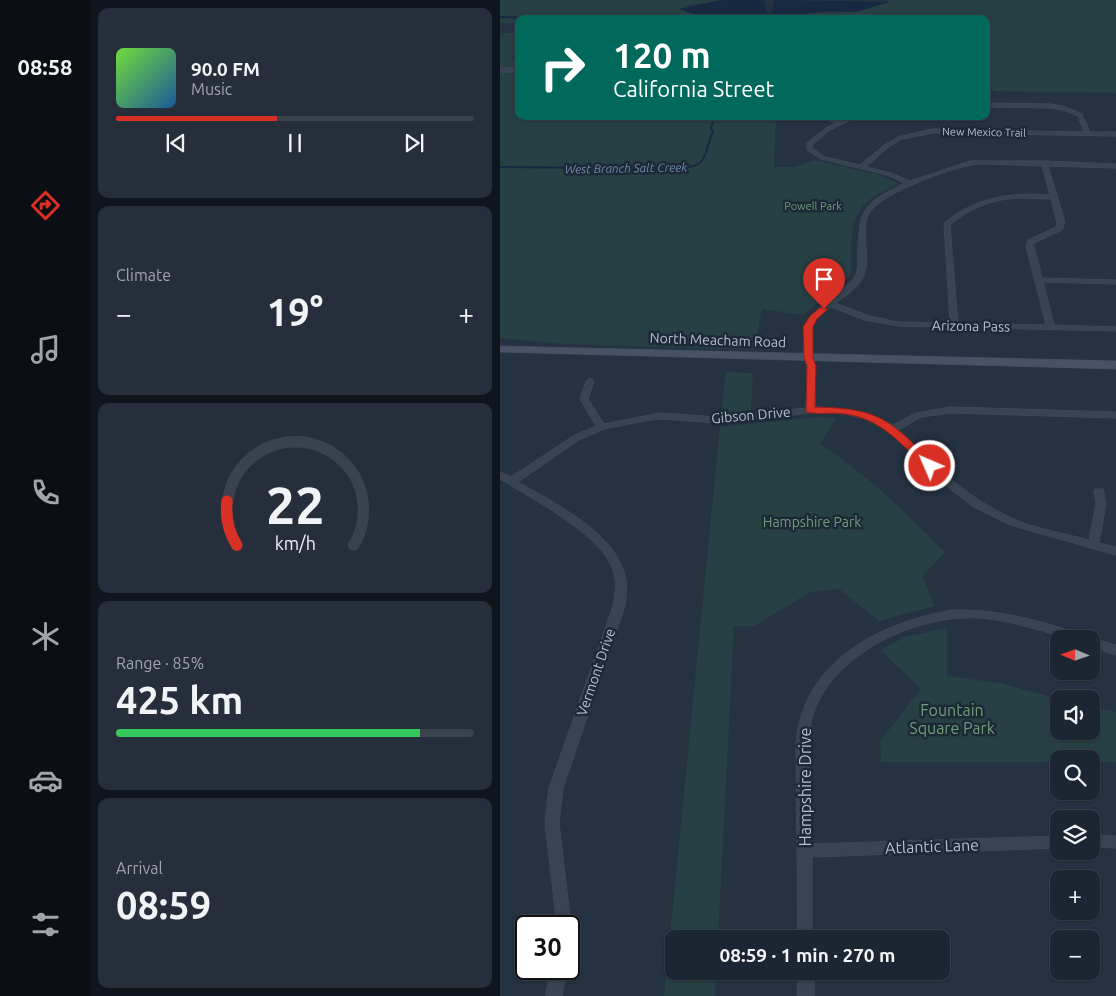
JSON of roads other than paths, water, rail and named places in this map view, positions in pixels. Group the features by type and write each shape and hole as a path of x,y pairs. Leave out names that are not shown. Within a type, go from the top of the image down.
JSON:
{"main road":[{"name":"North Meacham Road","path":"500,349 1116,374"},
{"name":"North Meacham Road","path":"500,358 1116,365"}],"street":[{"path":"500,70 515,70"},
{"path":"990,105 1064,108 1080,115 1088,134"},
{"path":"834,120 841,122"},
{"path":"846,120 809,144 809,149 814,154 823,158 863,166 890,174 910,183"},
{"name":"New Mexico Trail","path":"863,166 885,147 900,138 916,133 933,131 1116,134"},
{"path":"810,410 808,327 813,318 860,276 862,226 867,211 882,197 910,183 970,163 1044,163 1116,166"},
{"path":"1044,163 1061,222 1059,228 1031,242 1030,246 1051,328"},
{"path":"954,325 946,224 968,211 1003,197 1054,197"},
{"path":"1038,280 1116,282"},
{"name":"Arizona Pass","path":"830,304 868,318 898,324 1116,330"},
{"path":"590,380 584,399 601,427"},
{"name":"Gibson Drive","path":"511,482 576,438 601,427 652,417 718,420 810,410 845,411 873,418 893,429 943,479 976,504 1014,523 1116,551"},
{"path":"893,429 919,415 951,410 1116,415"},
{"name":"Vermont Drive","path":"500,475 587,532 608,550 618,567 623,586 618,606 556,788 552,823 563,915"},
{"path":"1094,544 1101,504 1099,491"},
{"name":"Hampshire Drive","path":"806,930 803,764 805,720 818,689 848,657 898,627 940,616 978,614 1044,626 1056,630"},
{"path":"1100,645 1116,650"},
{"path":"1100,841 1116,842"},
{"name":"Atlantic Lane","path":"805,851 1050,842"},
{"path":"554,996 556,980"},
{"path":"806,980 806,996"}],"water":[{"path":"721,0 764,0 768,15 693,15 679,9"},
{"path":"776,0 890,2 855,12 824,11 804,15 768,15 772,12 774,1"}],"waterway":[{"name":"West Branch Salt Creek","path":"500,17 515,17"},
{"name":"West Branch Salt Creek","path":"500,167 678,169 688,167 696,165 703,159 713,132 711,128 714,120"}],"park label":[{"name":"Powell Park","path":"813,206"},
{"name":"Hampshire Park","path":"812,522"},
{"name":"Fountain Square Park","path":"952,719"}]}
